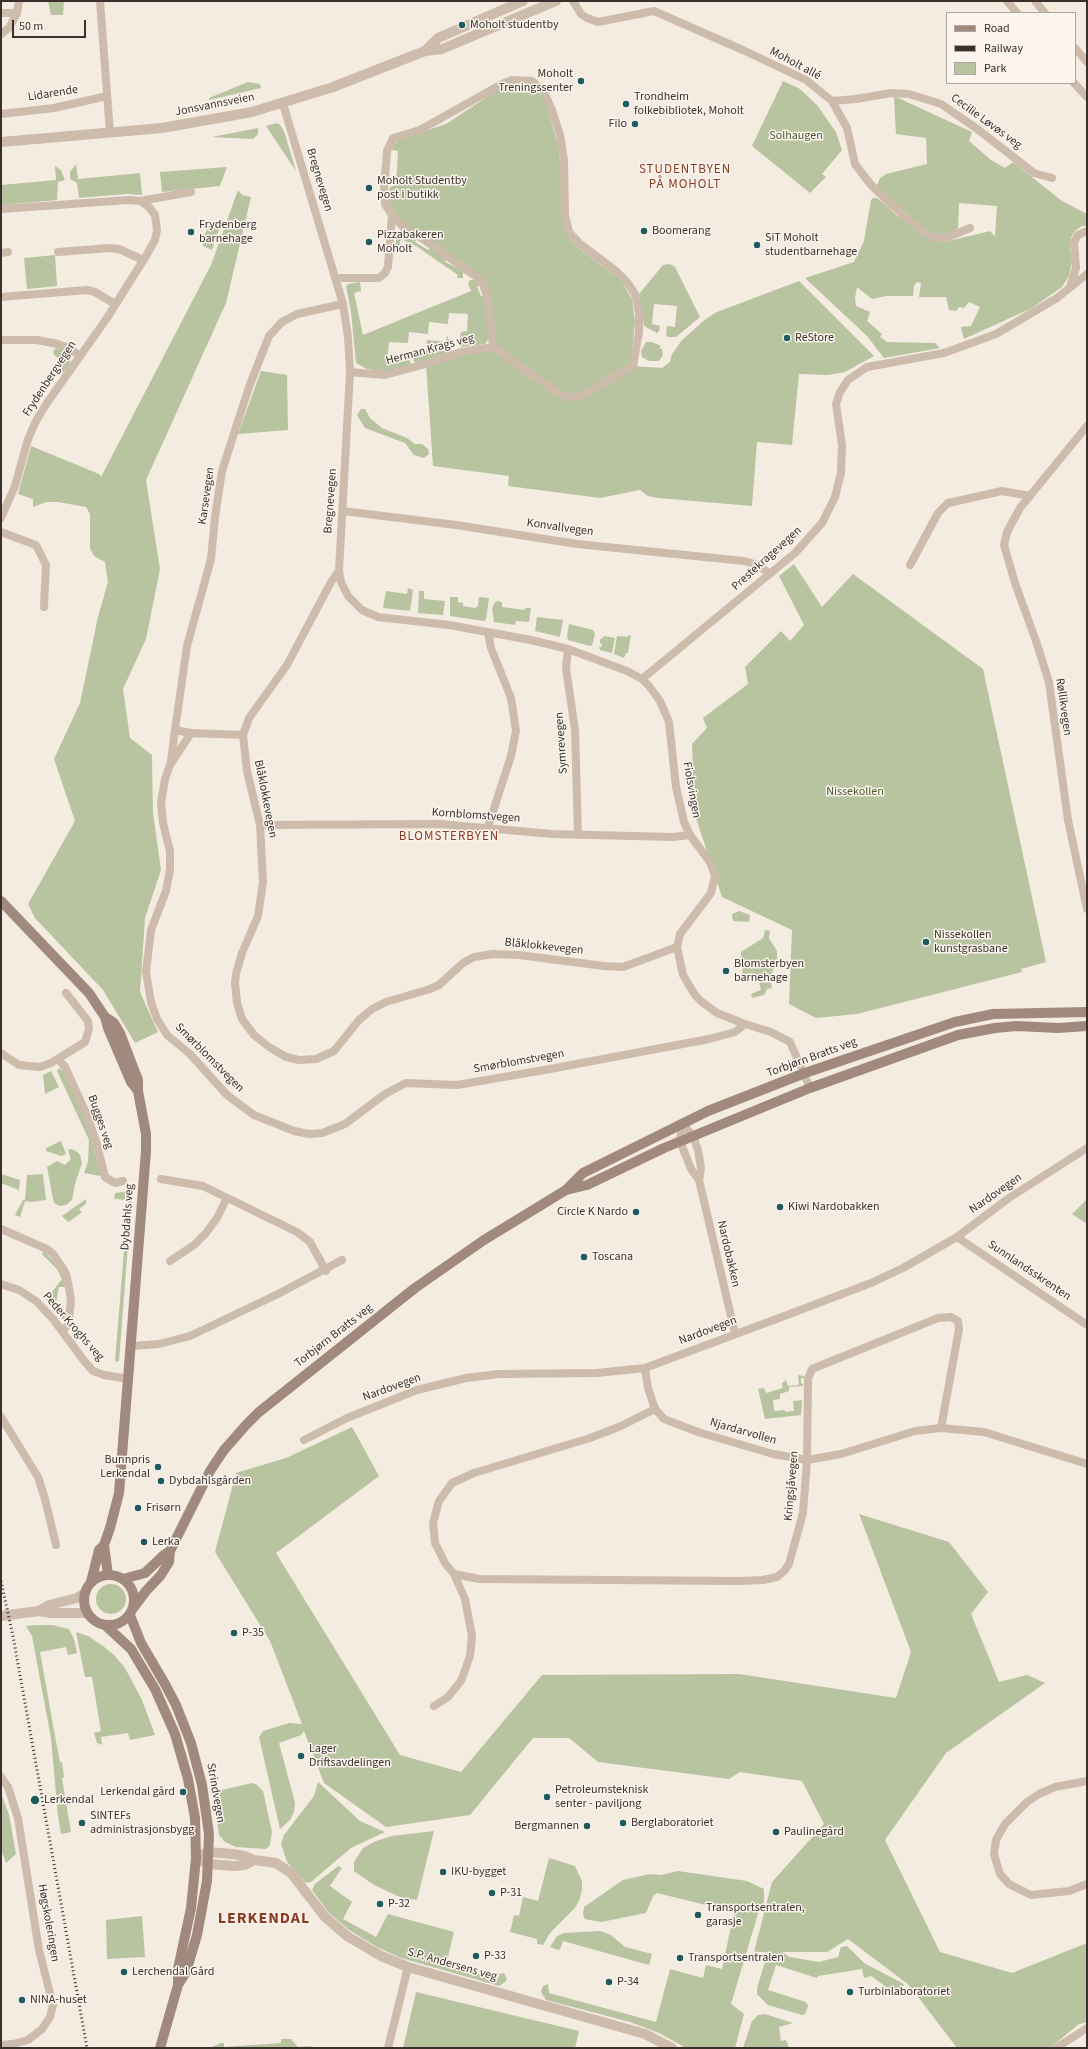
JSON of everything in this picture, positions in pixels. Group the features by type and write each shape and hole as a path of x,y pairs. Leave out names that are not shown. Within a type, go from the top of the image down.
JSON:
{"main road":[{"name":"Dybdahls veg","path":"1,901 80,981 105,1017 131,1082 138,1091 145,1128 146,1151 132,1346 119,1493 110,1528 104,1545 99,1550 91,1582"},
{"name":"Torbjørn Bratts veg","path":"132,1611 146,1591 161,1575 169,1562 170,1551 214,1464 235,1436 259,1412 415,1288 484,1240 566,1190 583,1173 682,1123 805,1073 919,1034 970,1019 1016,1012 1087,1012"},
{"name":"Torbjørn Bratts veg","path":"566,1190 587,1185 680,1141 810,1088 958,1035 995,1028 1016,1026 1058,1028 1087,1026"},
{"name":"Dybdahls veg","path":"104,1545 108,1575"},
{"name":"Torbjørn Bratts veg","path":"123,1579 145,1573 170,1551"},
{"path":"108,1575 123,1579 133,1590 132,1611 120,1623 105,1625 98,1623 87,1613 84,1606 84,1593 91,1582 102,1576 108,1575"},
{"name":"Strindvegen","path":"132,1611 140,1643 169,1691 191,1743 206,1811 209,1834 208,1864 203,1908 186,1972 178,1985 160,2048"},
{"name":"Strindvegen","path":"105,1625 131,1649 155,1689 172,1728 188,1779 195,1818 195,1881 178,1969 178,1985"}],"street":[{"path":"1,34 8,28 17,13 19,1"},
{"path":"100,1 110,132"},
{"name":"Jonsvannsveien","path":"425,51 438,38 523,1"},
{"name":"Jonsvannsveien","path":"1,142 188,124 283,104 357,79 425,51 442,49 556,1"},
{"name":"Moholt allé","path":"573,1 581,14 598,22 647,11 654,11 806,80 832,101 847,128 855,164 870,185 926,234 936,238 946,238 970,228"},
{"path":"1007,1 1015,12"},
{"path":"1035,1 1044,12"},
{"path":"1,13 17,13"},
{"path":"1076,49 1087,62"},
{"name":"Herman Krags veg","path":"350,372 385,375 426,364 461,352 492,347 562,395 573,398 582,395 633,366 639,332 639,313 635,294 627,282 616,271 579,243 569,232 565,215 564,160 560,135 552,110 544,92 532,81 512,80 500,85 420,130 393,138 387,151 384,200 387,210 406,230 429,243 472,273 483,284 488,300 492,347"},
{"path":"1075,84 1087,97"},
{"name":"Cecilie Løvøs veg","path":"832,101 856,99 891,93 909,94 941,104 976,128 1034,173 1052,178"},
{"name":"Lidarende","path":"1,114 54,108 108,96"},
{"name":"Bregnevegen","path":"283,104 343,304 348,337 350,372 343,511 338,571 340,582 348,596 357,606 370,614 389,619 434,623 531,640 568,649 627,671 642,679"},
{"path":"1,210 128,200 140,201 191,192"},
{"name":"Frydenbergvegen","path":"1,518 15,486 28,439 36,421 115,304 155,240 157,230 155,215 149,207 140,201"},
{"name":"Herman Krags veg","path":"335,278 374,279 383,276 388,267 392,215"},
{"path":"1070,287 1076,268 1074,242 1078,235 1087,231"},
{"path":"58,252 110,248 119,249 143,260"},
{"name":"Prestekragevegen","path":"642,679 795,553 815,532 835,497 842,461 836,404 840,392 848,380 867,367 944,353 996,334 1047,304 1087,274"},
{"path":"1,297 86,290 95,292 115,304"},
{"name":"Karsevegen","path":"175,730 189,633 211,559 222,471 233,432 264,346 275,328 288,318 308,311 343,304"},
{"path":"1,340 37,340 70,349 80,356"},
{"name":"Røllikvegen","path":"1087,426 1030,496 1007,532 1004,545 1015,583 1049,682 1068,820 1087,909"},
{"path":"910,565 938,513 948,503 1002,491 1030,496"},
{"name":"Konvallvegen","path":"343,511 464,526 577,544 744,561 758,564 770,574"},
{"path":"1,532 36,545 46,565 44,607"},
{"name":"Blåklokkevegen","path":"338,571 287,665 249,718 243,734 247,771 260,825 263,869 262,894 258,916 242,953 237,969 237,999 242,1019 254,1035 273,1050 292,1059 316,1059 329,1054 338,1046 359,1020 372,1009 386,1002 439,985 463,963 474,957 492,954 512,954 604,966 623,967 677,947"},
{"path":"488,632 490,648 511,698 516,731 512,756 488,827"},
{"name":"Symrevegen","path":"568,649 566,668 575,730 578,835"},
{"name":"Fiolsvingen","path":"642,679 660,701 669,722 680,806 690,836 712,867 715,881 707,899 684,927 680,934 677,947"},
{"path":"175,730 191,733 243,734"},
{"name":"Smørblomstvegen","path":"175,730 170,765 165,779 161,803 163,823 170,851 170,870 166,890 148,942 146,972 151,1002 157,1019 167,1035 190,1054 227,1095 244,1109 267,1121 303,1133 322,1134 345,1124 385,1094 406,1084 457,1085 534,1072 709,1039 735,1032 744,1024"},
{"name":"Smørblomstvegen","path":"170,765 191,733"},
{"name":"Kornblomstvegen","path":"260,825 440,824 578,835 690,836"},
{"path":"677,947 684,974 695,995 717,1013 787,1039 795,1049 810,1088"},
{"path":"1,1054 19,1065 40,1067 58,1059 85,1042 89,1030 88,1021 66,993"},
{"name":"Bugges veg","path":"58,1059 70,1077 88,1115 105,1177 115,1183 123,1181"},
{"name":"Nardobakken","path":"682,1123 693,1136 698,1150 701,1168 699,1180 735,1333"},
{"name":"Nardobakken","path":"682,1123 680,1141 691,1169 699,1180"},
{"name":"Nardovegen","path":"304,1440 347,1418 417,1390 466,1378 499,1374 597,1373 645,1368 871,1283 903,1268 957,1237 1009,1198 1087,1148"},
{"path":"161,1179 203,1186 305,1237 316,1250 326,1270"},
{"path":"170,1261 190,1248 206,1233 217,1218 227,1198"},
{"path":"1,1229 47,1249 53,1254 64,1270 67,1277 71,1300 69,1320 67,1326 62,1330"},
{"name":"Sunnlandsskrenten","path":"957,1237 1087,1325"},
{"path":"132,1346 159,1344 190,1336 326,1270 342,1260"},
{"name":"Peder Kroghs veg","path":"1,1284 19,1290 36,1301 62,1330 93,1371 104,1375 129,1379"},
{"name":"Kringsjåvegen","path":"454,1574 469,1578 486,1579 740,1581 772,1578 785,1570 789,1564 803,1513 807,1460 808,1379 812,1369 938,1318 951,1317 958,1321 960,1329 940,1428"},
{"path":"434,1706 455,1690 466,1670 471,1652 472,1626 468,1609 454,1574 445,1563 435,1543 433,1523 439,1501 452,1483 474,1473 590,1438 655,1410 648,1388 645,1368"},
{"name":"Njardarvollen","path":"655,1410 664,1419 698,1432 773,1454 807,1460 841,1454 915,1431 940,1428 984,1432 1087,1464"},
{"path":"1,1417 4,1427 38,1477 56,1545"},
{"path":"39,1611 49,1606 77,1598 84,1593"},
{"path":"1,1616 39,1611 87,1613"},
{"name":"Høgskoleringen","path":"1,1777 8,1787 18,1818 39,1950 53,2005 50,2017 42,2029 28,2040 13,2044 1,2045"},
{"path":"1087,1781 1055,1787 1039,1794 1027,1802 1005,1824 996,1840 994,1854 1000,1874 1009,1884 1031,1896 1069,1891 1087,1884"},
{"path":"196,1858 208,1852"},
{"name":"S.P. Andersens veg","path":"208,1852 245,1856 254,1860 271,1861 284,1867 291,1873 325,1917 346,1936 381,1956 408,1967 645,2034 672,2048"},
{"name":"S.P. Andersens veg","path":"196,1858 208,1864 245,1865 254,1860"},
{"path":"388,2048 408,1967"},
{"path":"1056,2048 1087,2028"}],"green space":[{"path":"48,1 81,1 64,2 63,15 51,15"},
{"name":"Solhaugen","path":"783,81 800,89 817,105 836,132 842,150 822,174 826,177 810,193 752,146"},
{"path":"248,82 260,84 261,88 209,100 209,98"},
{"path":"525,84 539,93 546,103 559,149 564,227 570,239 576,246 621,280 632,299 635,322 631,361 633,366 662,368 670,362 672,354 682,340 707,318 717,312 799,281 874,356 845,372 828,375 799,374 792,445 757,442 752,506 658,498 648,496 640,490 600,498 508,486 509,476 433,466 426,364 492,347 483,284 406,230 388,202 390,187 396,185 398,151 392,150 393,146 398,140 446,124 499,89 508,86"},
{"path":"894,96 972,132 969,141 991,160 1005,168 1013,162 1062,201 1087,214 1087,226 1082,226 1076,230 1071,237 1070,249 1072,261 1069,276 1062,287 1032,308 964,339 961,327 971,326 980,307 969,302 964,308 959,307 956,311 949,310 946,297 919,297 921,283 917,282 914,286 913,296 886,296 872,299 857,287 855,298 856,306 870,312 867,321 882,334 880,337 887,342 935,343 940,348 884,358 867,336 805,278 854,262 864,241 871,200 873,198 877,198 885,204 922,236 933,241 945,242 990,231 995,236 997,206 959,203 958,228 949,234 940,235 924,229 877,186 880,178 886,174 927,164 926,138 896,134"},
{"path":"277,123 284,131 296,171 266,126"},
{"path":"258,128 258,134 253,139 212,137"},
{"path":"76,164 78,179 140,173 142,195 126,194 79,198 77,183 70,179 70,172"},
{"path":"55,166 61,170 65,180 58,182 57,200 1,205 1,185 56,180"},
{"path":"227,167 220,186 162,192 160,172"},
{"path":"238,190 242,195 251,197 226,303 146,480 160,569 146,639 123,689 130,738 152,755 153,813 161,870 145,918 140,992 158,1032 135,1043 103,990 35,918 28,904 75,821 54,759 80,703 98,617 108,582 105,562 94,556 90,548 90,514 86,507 58,502 46,502 33,507 33,499 18,494 31,446 99,474 101,477 211,265"},
{"path":"211,225 220,227 212,250 203,246 202,243 208,226"},
{"path":"400,233 416,239 415,242 428,250 430,248 446,259 445,262 463,271 463,278 457,278 458,275 416,246 401,239 399,246 395,245 397,236"},
{"path":"55,255 57,286 27,289 24,258"},
{"path":"670,264 675,267 700,317 676,337 668,337 666,335 667,326 675,327 677,306 654,304 652,324 660,326 657,333 644,326 639,294 663,265"},
{"path":"470,280 475,280 479,285 477,287 481,296 485,296 489,338 485,344 461,347 459,341 461,332 467,331 468,314 449,313 448,324 429,322 428,334 409,332 408,343 389,342 387,360 406,361 407,355 411,364 388,372 367,369 356,363 351,312 346,286 348,284 360,282 361,291 354,293 363,335 471,291 468,283"},
{"path":"447,335 452,351 417,363 414,362 412,350 426,351 427,340 446,342"},
{"path":"646,342 652,342 661,346 659,348 662,349 663,355 659,361 649,361 642,357 641,351"},
{"path":"56,348 66,351 71,358 70,364 63,373 60,370 60,359 54,355 53,351"},
{"path":"261,371 287,375 288,430 238,434"},
{"path":"361,409 365,409 370,418 382,428 407,438 415,444 422,444 428,449 429,454 424,458 414,455 405,443 365,428 357,415"},
{"name":"Nissekollen","path":"794,564 822,607 853,574 983,669 1046,962 1021,969 1022,972 857,1014 816,1018 789,1004 792,930 722,897 694,812 692,744 707,728 703,718 748,684 745,667 781,631 790,641 804,625 779,576"},
{"path":"408,588 413,590 410,611 383,608 386,591 407,594"},
{"path":"419,591 424,591 424,599 445,601 443,615 418,613"},
{"path":"450,597 458,597 458,602 463,603 463,606 475,608 478,606 479,597 489,598 486,619 484,621 450,616"},
{"path":"495,602 502,602 502,607 525,610 525,608 531,608 529,622 516,621 515,625 494,622 492,608"},
{"path":"537,617 563,620 560,637 535,631"},
{"path":"569,624 593,630 595,634 592,645 590,646 568,640 567,636"},
{"path":"628,635 631,636 628,653 626,653 624,658 614,654 617,636 628,637"},
{"path":"604,636 615,638 612,653 600,650 599,647 601,647 602,644 600,643 600,640"},
{"path":"739,911 750,915 749,922 733,921 732,914"},
{"path":"765,930 770,931 769,938 777,951 777,962 770,977 772,988 767,989 764,995 752,998 751,994 761,990 758,978 743,980 741,952 763,938"},
{"path":"59,1068 64,1072 86,1118 101,1176 84,1173 88,1161 89,1140 57,1071"},
{"path":"51,1071 59,1087 45,1094 43,1075"},
{"path":"61,1141 66,1154 61,1156 46,1151 46,1148"},
{"path":"71,1149 80,1155 82,1163 75,1184 72,1200 66,1205 59,1206 54,1203 47,1167 57,1161 65,1165 71,1159 68,1150"},
{"path":"1,1174 20,1180 19,1190 1,1183"},
{"path":"43,1174 46,1200 31,1202 25,1201 20,1217 15,1215 23,1200 25,1200 27,1175"},
{"path":"130,1191 132,1193 119,1361 115,1362 128,1200 114,1199 115,1193"},
{"path":"86,1199 86,1204 79,1209 82,1212 70,1221 68,1222 62,1216"},
{"path":"1087,1199 1087,1224 1072,1214"},
{"path":"44,1251 61,1270 67,1287 59,1287 55,1309 66,1311 64,1320 46,1300 62,1279 57,1269 42,1254"},
{"path":"798,1375 804,1376 805,1378 801,1378 801,1383 803,1386 789,1387 789,1391 780,1394 780,1399 773,1400 774,1411 785,1410 785,1412 794,1411 793,1401 802,1400 801,1415 765,1419 758,1389 764,1388 766,1393 783,1388 782,1383 786,1380 788,1386 799,1385"},
{"path":"352,1427 379,1476 276,1553 400,1755 461,1772 542,1675 739,1674 896,1698 911,1652 859,1514 949,1542 988,1592 971,1614 999,1682 1027,1675 1045,1683 946,1753 885,1840 940,1952 1012,1973 1087,1943 1087,2022 1079,2024 1050,2048 957,2048 909,1985 848,1939 827,1952 782,1952 789,1957 819,1962 838,1957 841,1947 847,1946 864,1963 904,1984 901,1991 893,1992 871,1976 864,1978 862,1969 818,1976 817,1978 776,1965 768,1990 806,2002 808,2006 805,2014 802,2015 768,2005 757,1994 757,1988 768,1952 754,1952 772,1882 824,1824 802,1781 740,1772 729,1779 598,1762 569,1738 533,1738 470,1815 386,1827 324,1783 304,1731 301,1735 279,1743 295,1803 294,1812 290,1820 280,1829 259,1737 263,1731 289,1723 302,1724 270,1641 215,1552 236,1473 286,1458"},
{"path":"111,1584 122,1588 126,1599 122,1610 111,1614 100,1610 96,1599 100,1588"},
{"path":"52,1625 69,1629 74,1639 77,1653 68,1655 66,1647 40,1652 60,1762 62,1762 64,1777 62,1778 71,1832 61,1834 51,1738 32,1636 26,1626"},
{"path":"76,1632 88,1636 103,1646 114,1655 125,1668 142,1700 155,1735 130,1740 128,1733 101,1737 102,1745 97,1743 94,1733 101,1731 92,1677 85,1677"},
{"path":"318,1782 360,1821 385,1832 351,1848 311,1882 306,1883 287,1862 281,1844 284,1835 314,1796"},
{"path":"252,1783 257,1785 263,1791 272,1832 270,1845 266,1849 236,1847 225,1842 219,1835 213,1792"},
{"path":"1,1793 9,1815 16,1854 6,1863 1,1849"},
{"path":"434,1831 417,1900 400,1897 374,1885 354,1871 354,1862 363,1848 376,1841 392,1836"},
{"path":"549,1858 575,1866 582,1881 582,1890 579,1901 574,1909 550,1933 543,1945 537,1944 537,1939 510,1932 514,1915 519,1916 523,1897 538,1901"},
{"path":"338,1866 342,1868 330,1886 352,1902 343,1919 376,1937 388,1914 454,1932 446,1965 498,1979 499,1974 504,1973 507,1979 505,1982 499,1986 401,1958 377,1947 349,1930 329,1913 312,1890 315,1884"},
{"path":"678,1871 747,1881 764,1889 764,1902 760,1907 731,2004 744,2014 735,2048 686,2048 659,2033 630,2022 546,2000 541,1992 543,1986 548,1984 549,1993 656,2022 670,1969 703,1978 706,1965 722,1969 734,1912 657,1893 653,1896 646,1913 601,1922 585,1919 583,1915 584,1907 623,1880 650,1874 661,1875"},
{"path":"142,1916 145,1957 107,1959 106,1920"},
{"path":"600,1931 611,1935 625,1947 652,1954 649,1965 563,1941 560,1949 558,1950 550,1947 557,1936 564,1933"},
{"path":"416,1992 579,2031 575,2048 403,2048"},
{"path":"765,2014 793,2023 779,2027 781,2041 786,2040 789,2048 743,2048 752,2021 758,2015"},
{"path":"281,2039 291,2039 298,2047 312,2046 311,2048 210,2048 221,2043 224,2043 224,2047 281,2043"}],"railway":[{"path":"1,1581 13,1636 87,2048"}],"place":[{"name":"Moholt studentby","path":"462,25"},
{"name":"Moholt Treningssenter","path":"581,81"},
{"name":"Trondheim folkebibliotek, Moholt","path":"626,104"},
{"name":"Filo","path":"635,124"},
{"name":"Moholt Studentby post i butikk","path":"369,188"},
{"name":"Boomerang","path":"644,231"},
{"name":"Frydenberg barnehage","path":"191,232"},
{"name":"Pizzabakeren Moholt","path":"369,242"},
{"name":"SiT Moholt studentbarnehage","path":"757,245"},
{"name":"ReStore","path":"787,338"},
{"name":"Nissekollen kunstgrasbane","path":"926,942"},
{"name":"Blomsterbyen barnehage","path":"726,971"},
{"name":"Kiwi Nardobakken","path":"780,1207"},
{"name":"Circle K Nardo","path":"636,1212"},
{"name":"Toscana","path":"584,1257"},
{"name":"Bunnpris Lerkendal","path":"158,1467"},
{"name":"Dybdahlsgården","path":"161,1481"},
{"name":"Frisørn","path":"138,1508"},
{"name":"Lerka","path":"144,1542"},
{"name":"P-35","path":"234,1633"},
{"name":"Lager Driftsavdelingen","path":"301,1756"},
{"name":"Lerkendal gård","path":"183,1792"},
{"name":"Petroleumsteknisk senter - paviljong","path":"547,1797"},
{"name":"Lerkendal","path":"35,1800"},
{"name":"SINTEFs administrasjonsbygg","path":"82,1823"},
{"name":"Berglaboratoriet","path":"623,1823"},
{"name":"Bergmannen","path":"587,1826"},
{"name":"Paulinegård","path":"776,1832"},
{"name":"IKU-bygget","path":"443,1872"},
{"name":"P-31","path":"492,1893"},
{"name":"P-32","path":"380,1904"},
{"name":"Transportsentralen, garasje","path":"698,1915"},
{"name":"P-33","path":"476,1956"},
{"name":"Transportsentralen","path":"680,1958"},
{"name":"Lerchendal Gård","path":"124,1972"},
{"name":"P-34","path":"609,1982"},
{"name":"Turbinlaboratoriet","path":"850,1992"},
{"name":"NINA-huset","path":"22,2000"}],"district":[{"name":"STUDENTBYEN PÅ MOHOLT","path":"685,178"},
{"name":"BLOMSTERBYEN","path":"449,837"},
{"name":"LERKENDAL","path":"264,1919"}]}
